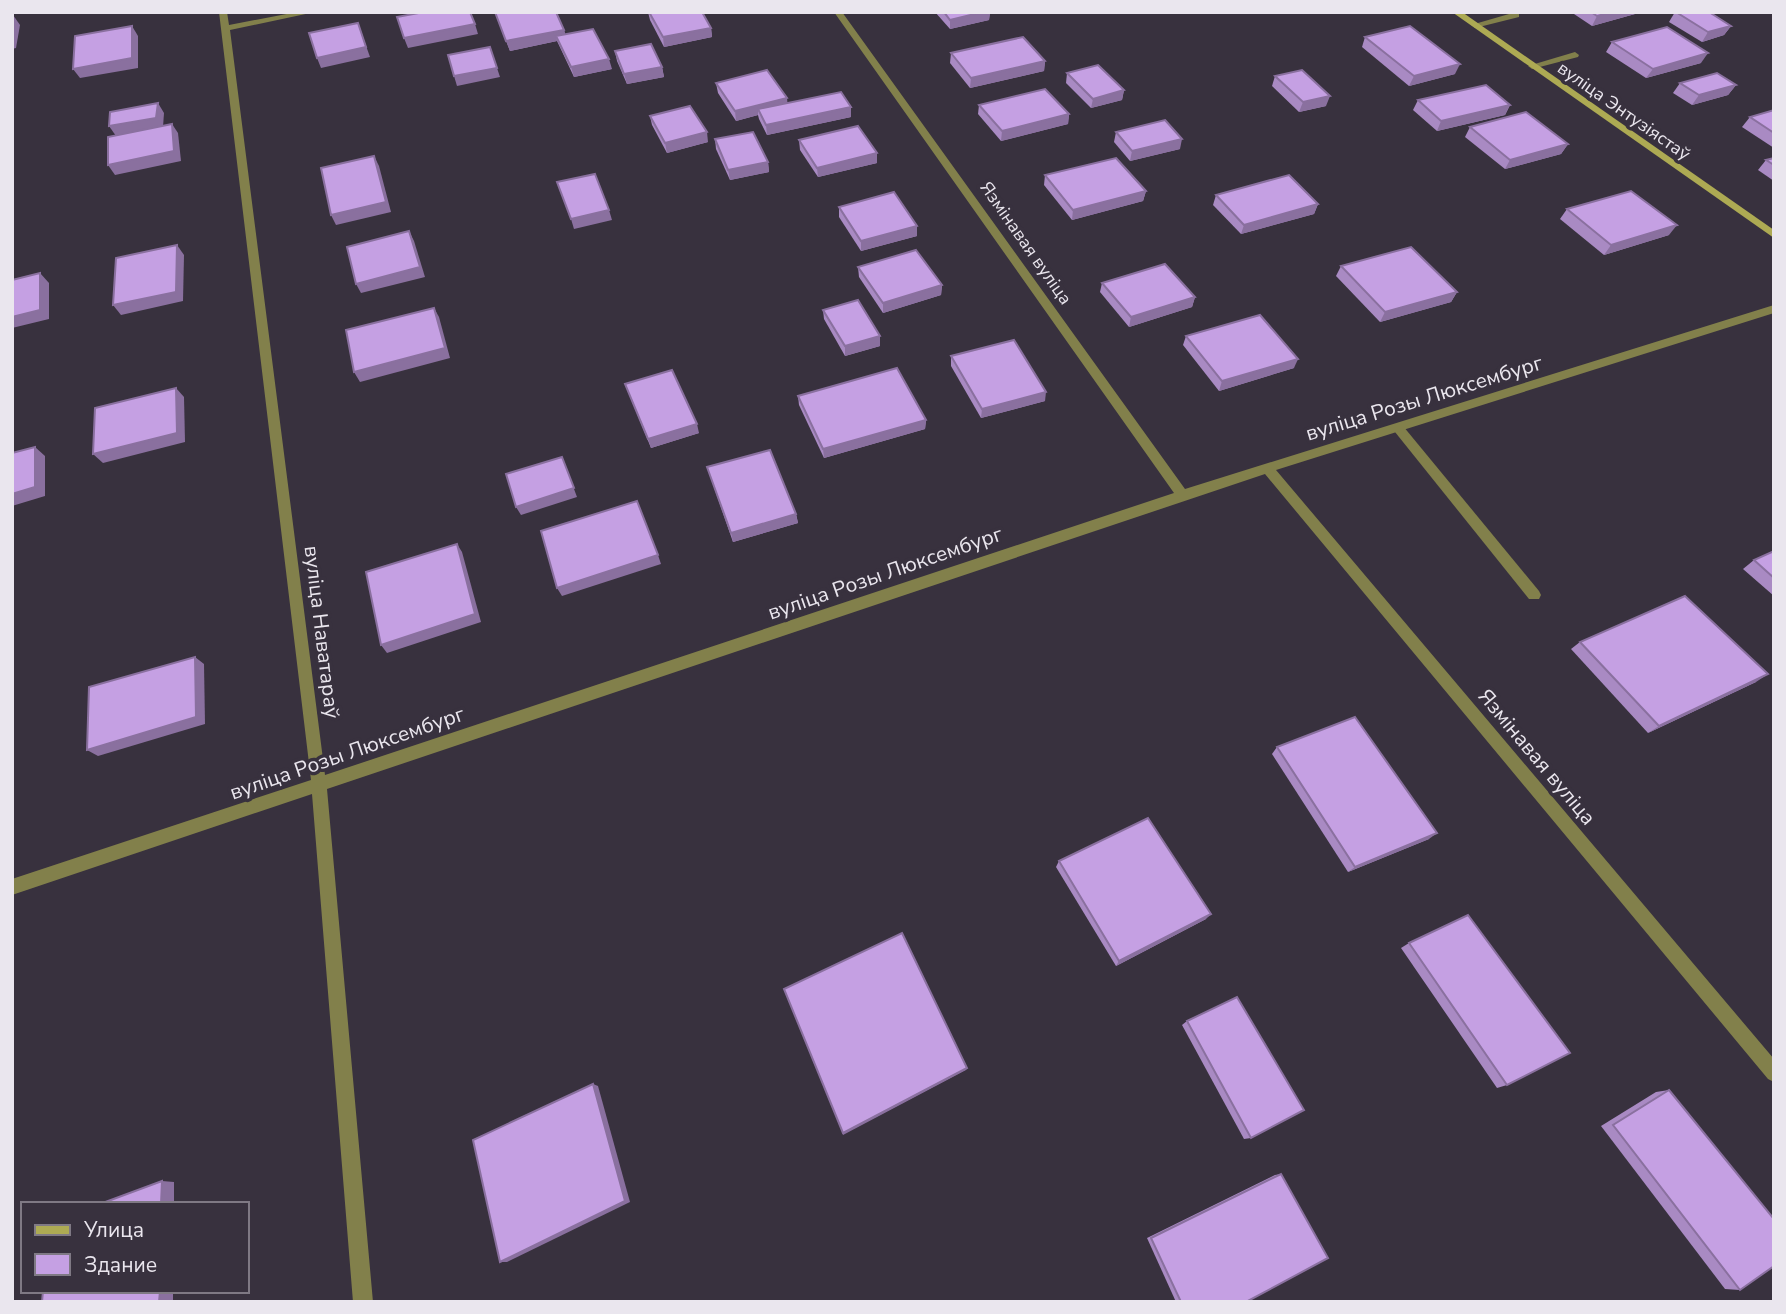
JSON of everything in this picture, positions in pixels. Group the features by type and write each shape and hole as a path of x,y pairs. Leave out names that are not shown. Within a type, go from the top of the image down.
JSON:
{"street":[{"name":"вуліца Наватараў","path":"223,12 320,784 363,1302"},
{"path":"225,29 311,12"},
{"name":"Язмінавая вуліца","path":"838,12 1182,495"},
{"name":"вуліца Энтузіястаў","path":"1456,12 1774,235"},
{"path":"1475,25 1516,15"},
{"path":"1532,66 1575,55"},
{"name":"вуліца Розы Люксембург","path":"12,887 1182,495 1774,309"},
{"path":"1399,429 1534,594"},
{"name":"Язмінавая вуліца","path":"1268,469 1774,1073"}],"building":[{"path":"424,12 470,12 475,24 404,38 397,17"},
{"path":"495,12 556,12 564,30 506,41"},
{"path":"649,12 702,12 711,28 663,37"},
{"path":"944,12 983,12 950,20"},
{"path":"1591,12 1612,12 1597,16"},
{"path":"1676,12 1709,12 1731,26 1708,32"},
{"path":"358,23 366,47 317,58 309,33"},
{"path":"132,26 132,58 73,69 75,36"},
{"path":"1410,26 1460,64 1414,76 1365,37"},
{"path":"1667,27 1708,53 1653,69 1612,42"},
{"path":"593,29 609,59 571,67 556,36"},
{"path":"1023,37 1045,61 971,78 951,53"},
{"path":"651,44 662,67 624,74 615,51"},
{"path":"490,47 497,68 454,76 448,55"},
{"path":"1098,65 1124,90 1093,99 1067,73"},
{"path":"767,70 787,98 735,111 716,83"},
{"path":"1302,70 1330,96 1303,102 1275,76"},
{"path":"1717,73 1736,85 1699,95 1680,83"},
{"path":"1486,85 1510,105 1441,121 1418,100"},
{"path":"1045,89 1069,114 1002,131 979,105"},
{"path":"841,92 851,107 766,125 758,109"},
{"path":"158,103 156,118 109,126 110,112"},
{"path":"690,106 707,132 665,143 650,116"},
{"path":"1774,110 1774,133 1750,117"},
{"path":"1526,112 1568,144 1510,160 1470,127"},
{"path":"1165,120 1182,139 1132,151 1116,132"},
{"path":"172,124 174,151 108,165 108,137"},
{"path":"858,126 877,153 817,168 799,140"},
{"path":"753,132 768,162 728,170 715,139"},
{"path":"374,156 386,202 331,215 321,168"},
{"path":"1116,158 1146,191 1073,210 1045,175"},
{"path":"595,174 609,210 571,219 557,182"},
{"path":"1289,175 1318,204 1244,225 1216,195"},
{"path":"1631,191 1677,225 1611,245 1567,209"},
{"path":"894,192 917,226 861,241 839,207"},
{"path":"409,231 420,267 356,284 347,247"},
{"path":"177,245 176,292 113,305 116,258"},
{"path":"1411,247 1457,292 1385,312 1341,266"},
{"path":"916,250 942,285 883,303 858,267"},
{"path":"1165,264 1195,297 1131,317 1102,283"},
{"path":"40,273 40,310 12,317 12,280"},
{"path":"858,300 880,336 845,346 823,310"},
{"path":"434,308 445,348 354,372 346,330"},
{"path":"1260,315 1298,359 1222,381 1186,336"},
{"path":"1014,340 1046,392 982,409 951,356"},
{"path":"897,368 926,420 823,449 798,396"},
{"path":"672,370 697,424 648,439 625,384"},
{"path":"176,388 177,433 93,454 95,408"},
{"path":"35,447 35,487 12,494 12,453"},
{"path":"770,450 796,514 731,533 707,467"},
{"path":"562,457 574,488 516,507 506,474"},
{"path":"637,501 658,555 557,588 541,531"},
{"path":"457,544 475,614 381,645 366,572"},
{"path":"1774,551 1774,578 1754,560"},
{"path":"1685,596 1768,674 1659,726 1580,642"},
{"path":"195,657 196,717 87,750 89,687"},
{"path":"1355,717 1437,833 1355,867 1277,747"},
{"path":"1148,818 1211,914 1119,961 1059,861"},
{"path":"1468,915 1570,1053 1507,1085 1409,943"},
{"path":"902,933 967,1068 843,1133 784,989"},
{"path":"1237,997 1304,1110 1251,1138 1187,1021"},
{"path":"593,1084 625,1201 500,1262 473,1140"},
{"path":"1669,1090 1774,1219 1774,1266 1740,1290 1613,1125"},
{"path":"1281,1174 1328,1258 1246,1302 1181,1302 1151,1238"},
{"path":"162,1181 161,1202 105,1202"},
{"path":"43,1293 160,1293 159,1302 42,1302"}]}
